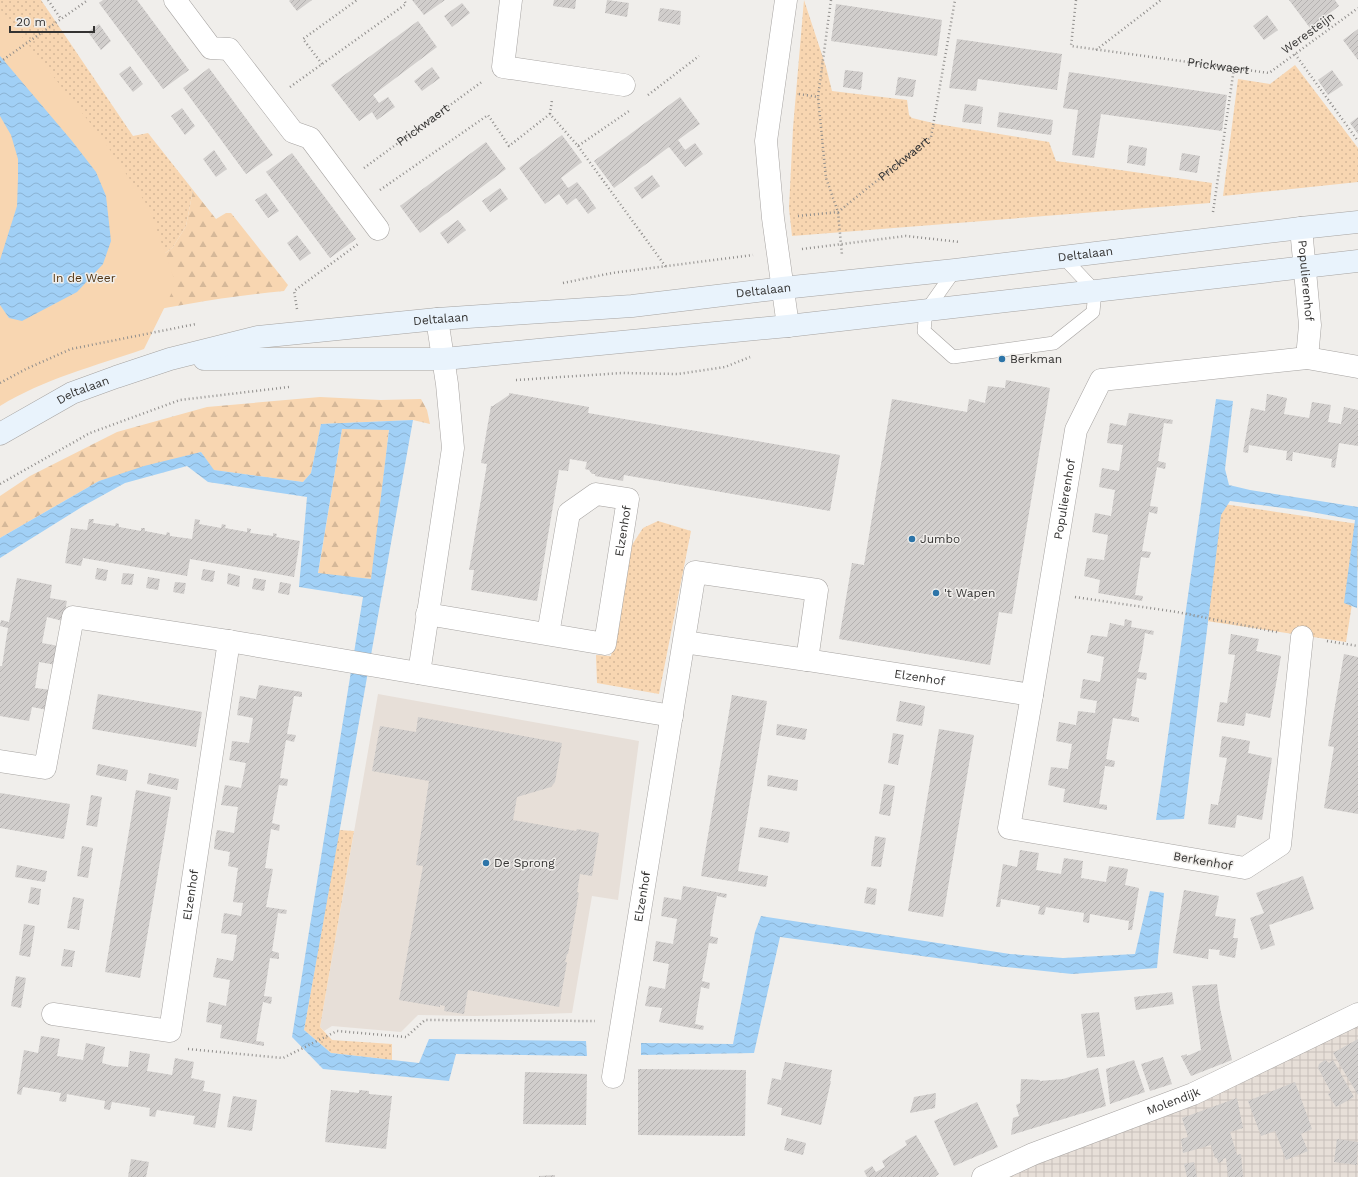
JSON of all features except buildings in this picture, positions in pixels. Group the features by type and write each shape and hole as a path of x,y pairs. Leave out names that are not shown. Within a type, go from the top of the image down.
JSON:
{"street":[{"path":"175,0 211,48 229,49 293,132 310,138 378,229"},
{"path":"511,0 503,67 624,85"},
{"path":"786,0 766,141 773,218 788,326"},
{"name":"Deltalaan","path":"0,434 72,393 170,359 258,337 438,318 632,306 955,270 1358,222"},
{"name":"Populierenhof","path":"1301,228 1310,325 1307,358"},
{"name":"Deltalaan","path":"170,359 444,359 788,326 1358,261"},
{"path":"419,673 453,448 447,384 438,318"},
{"name":"Populierenhof","path":"1009,828 1076,430 1101,380 1307,358 1358,368"},
{"name":"Elzenhof","path":"427,614 605,644 628,499 596,494 569,513 548,634"},
{"name":"Elzenhof","path":"613,1077 696,572 817,590 807,660"},
{"path":"0,761 45,768 73,616 672,716"},
{"name":"Berkenhof","path":"1009,828 1245,868 1280,844 1302,637"},
{"name":"Elzenhof","path":"170,1031 229,641"},
{"name":"Elzenhof","path":"684,642 1032,695"},
{"path":"53,1014 170,1031"},
{"name":"Molendijk","path":"983,1177 1033,1154 1193,1094 1358,1014"}],"lane":[{"path":"955,270 926,311 924,331 954,357 1054,343 1093,312 1095,291 1063,257"}],"path":[{"path":"48,0 61,19"},
{"path":"0,62 88,0"},
{"path":"322,64 304,39 356,0"},
{"path":"270,101 406,4 404,0"},
{"path":"831,0 818,97 826,178 838,212 846,281"},
{"name":"Prickwaert","path":"838,212 931,137 955,0"},
{"name":"Prickwaert","path":"1076,0 1071,46 1269,73"},
{"path":"1095,50 1161,0"},
{"name":"Weresteijn","path":"1269,73 1358,8"},
{"path":"1295,54 1358,141"},
{"path":"648,95 698,56"},
{"name":"Prickwaert","path":"344,182 503,67"},
{"path":"1220,213 1213,214 1234,68"},
{"path":"578,146 629,110"},
{"path":"360,205 488,115 509,146 550,114 578,146 666,267"},
{"path":"773,218 838,212"},
{"path":"298,312 294,291 378,229"},
{"path":"778,252 906,236 960,242"},
{"path":"1049,594 1177,612 1222,620"},
{"path":"170,1031 184,1048 283,1058 337,1031 406,1037 425,1020 622,1021"}],"shaded area":[{"name":"De Sprong","path":"378,694 639,741 618,900 592,896 572,1013 475,1016 418,1015 401,1032 332,1026 324,1031 320,1027"},
{"path":"1358,1013 1358,1177 998,1177"}],"green space":[{"path":"0,0 41,0 133,136 148,133 193,190 186,226 173,247 150,265 0,56"},
{"path":"804,0 826,67 832,91 907,100 909,115 912,118 937,124 1049,142 1056,161 1212,183 1210,203 792,236 789,208 793,128"},
{"name":"In de Weer","path":"0,9 102,138 149,208 176,284 144,349 89,367 34,388 0,406"},
{"path":"1295,65 1358,148 1358,182 1223,196 1238,79 1270,84"},
{"path":"193,190 216,219 226,213 231,213 288,285 284,291 200,302 117,317 150,265 173,247 186,226"},
{"path":"320,397 381,400 421,399 427,410 430,424 413,420 321,424 311,473 303,482 213,470 201,452 99,481 0,538 0,496 30,476 117,432 207,407"},
{"path":"342,429 389,429 372,579 318,574"},
{"path":"1217,503 1358,524 1358,566 1346,642 1200,620"},
{"path":"658,521 691,531 659,694 597,683 596,655 611,656 630,548 643,528"},
{"path":"339,830 354,831 320,1027 332,1040 392,1044 392,1060 331,1053 304,1030"}],"water":[{"path":"0,56 72,141 96,172 106,196 111,241 103,264 77,292 22,321 9,318 0,305 0,260 17,206 18,159 11,135 0,116"},
{"path":"1216,399 1233,401 1225,469 1229,485 1250,490 1358,507 1357,608 1344,603 1355,520 1306,511 1230,501 1221,515 1184,819 1156,820"},
{"path":"413,420 304,1030 331,1053 419,1063 429,1039 586,1041 587,1056 456,1054 449,1081 323,1069 292,1037 363,597 299,587 307,497 208,482 187,466 125,483 85,505 0,558 0,538 99,481 144,466 201,452 214,470 303,482 311,473 321,424","holes":["342,429 389,430 371,579 318,573"]},
{"path":"1150,891 1164,893 1157,968 1072,974 996,966 780,937 754,1053 641,1055 641,1043 733,1044 755,932 761,916 1010,954 1063,958 1135,954"}],"place":[{"name":"Berkman","path":"1002,359"},
{"name":"Jumbo","path":"912,539"},
{"name":"'t Wapen","path":"936,593"},
{"name":"De Sprong","path":"486,863"}]}
